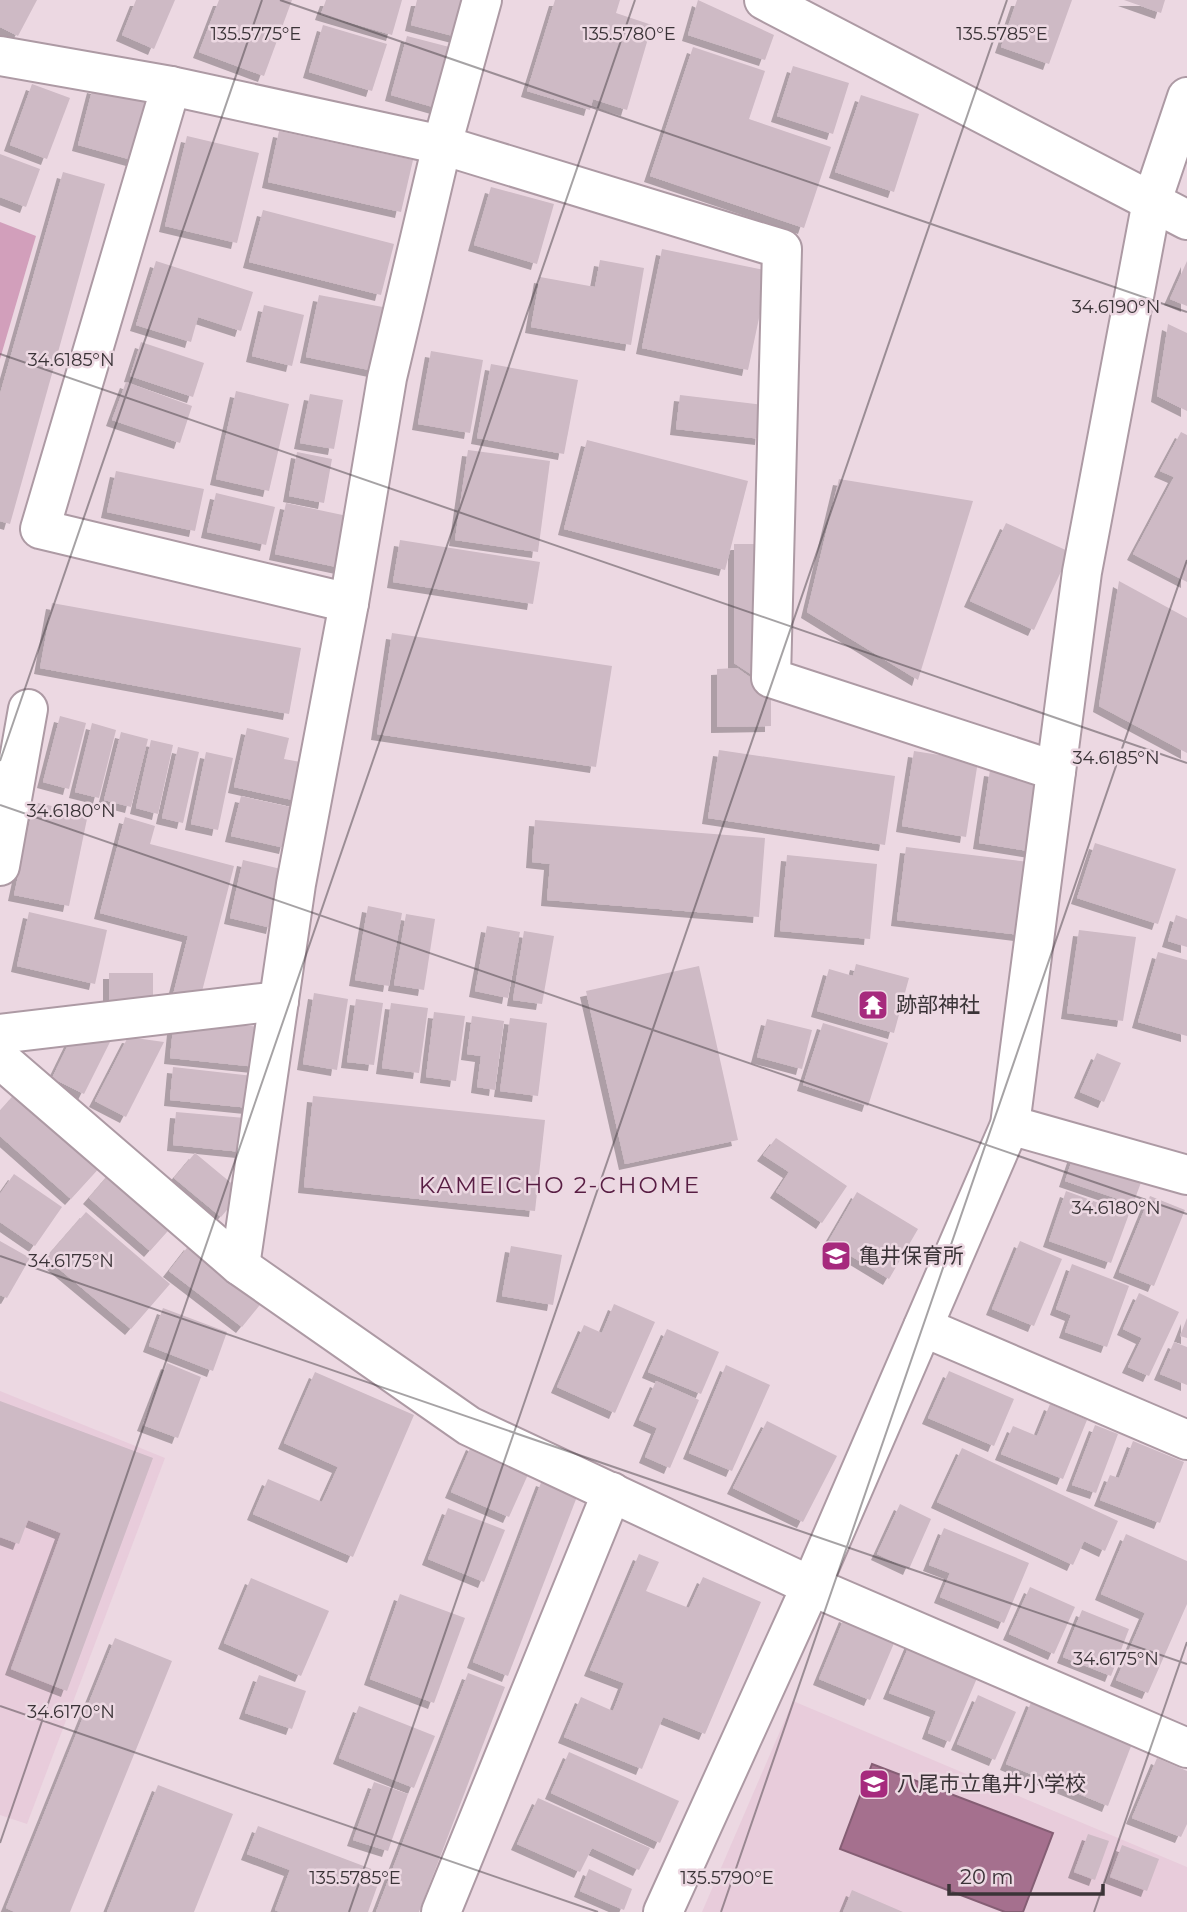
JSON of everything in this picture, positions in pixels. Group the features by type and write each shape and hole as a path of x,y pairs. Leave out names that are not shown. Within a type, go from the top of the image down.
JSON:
{"street":[{"path":"240,1266 296,884 349,603 387,378 442,145 482,0"},
{"path":"764,0 1187,220"},
{"path":"0,56 171,86 442,145 782,248 771,678 1056,771"},
{"path":"171,86 40,528 349,603"},
{"path":"663,1912 811,1586 1010,1125 1082,572 1152,201 1187,97"},
{"path":"0,866 28,709"},
{"path":"0,1034 279,1001"},
{"path":"0,1059 240,1266 469,1426 811,1586 1187,1748"},
{"path":"1010,1125 1187,1175"},
{"path":"923,1327 1187,1440"},
{"path":"441,1912 612,1492"}],"shaded area":[{"path":"0,222 36,236 0,359"},
{"path":"0,1391 165,1458 27,1824 0,1815"},
{"name":"八尾市立亀井小学校","path":"793,1701 1187,1867 1187,1912 702,1912"},
{"path":"872,1764 1053,1833 1023,1912 1005,1912 840,1849"}],"building":[{"path":"0,0 37,0 18,36 0,27"},
{"path":"136,0 175,0 154,49 122,35"},
{"path":"219,0 292,0 264,76 199,52"},
{"path":"326,0 402,0 392,35 321,14"},
{"path":"417,0 466,0 457,37 411,25"},
{"path":"555,0 620,0 616,13 652,25 627,110 593,99 590,110 527,91"},
{"path":"698,0 774,35 765,60 688,35"},
{"path":"1017,0 1072,0 1049,64 1001,47"},
{"path":"1124,0 1165,0 1161,13"},
{"path":"323,25 387,44 372,91 309,72"},
{"path":"407,36 457,49 440,109 391,95"},
{"path":"693,47 765,71 749,119 831,147 804,228 650,176"},
{"path":"793,66 849,83 833,134 777,116"},
{"path":"32,84 70,98 47,159 10,145"},
{"path":"93,87 148,102 132,160 78,145"},
{"path":"861,95 919,114 894,192 835,172"},
{"path":"279,131 413,160 401,212 268,182"},
{"path":"187,136 259,153 237,243 165,226"},
{"path":"0,154 40,169 26,207 0,197"},
{"path":"63,172 105,184 10,524 0,521 0,394"},
{"path":"491,187 554,204 537,264 474,245"},
{"path":"263,210 394,244 381,295 249,262"},
{"path":"662,249 769,271 748,370 642,348"},
{"path":"600,260 644,268 631,345 531,327 540,277 595,287"},
{"path":"156,261 253,292 241,331 198,317 191,342 136,325"},
{"path":"1187,261 1187,306 1170,299"},
{"path":"319,295 388,308 374,371 306,357"},
{"path":"264,305 304,315 292,366 252,356"},
{"path":"1168,324 1187,333 1187,411 1157,396"},
{"path":"141,342 204,363 193,397 130,376"},
{"path":"431,351 483,360 470,433 418,424"},
{"path":"491,364 578,380 564,454 477,438"},
{"path":"126,382 192,406 180,443 112,420"},
{"path":"236,391 289,404 269,491 216,479"},
{"path":"310,394 343,400 334,449 300,443"},
{"path":"680,395 764,405 761,439 676,429"},
{"path":"1181,432 1187,435 1187,582 1133,554 1174,477 1160,471"},
{"path":"587,440 748,481 725,570 564,529"},
{"path":"468,450 550,461 538,552 455,540"},
{"path":"297,452 332,459 324,503 289,496"},
{"path":"116,471 204,489 195,531 107,512"},
{"path":"839,479 973,501 918,680 807,612"},
{"path":"216,493 275,507 266,545 207,532"},
{"path":"286,503 352,517 341,568 275,554"},
{"path":"1006,523 1070,552 1034,630 970,601"},
{"path":"400,540 540,562 533,604 393,582"},
{"path":"734,544 765,544 757,678 734,663"},
{"path":"1119,581 1187,618 1187,753 1099,706"},
{"path":"52,603 301,648 289,714 40,668"},
{"path":"392,633 612,666 596,767 377,734"},
{"path":"737,668 771,692 771,726 717,727 717,669"},
{"path":"60,716 86,723 69,789 43,782"},
{"path":"92,723 116,730 99,798 75,792"},
{"path":"247,728 289,738 284,759 306,763 297,801 234,787"},
{"path":"121,732 148,739 131,807 104,800"},
{"path":"151,740 173,745 158,814 136,808"},
{"path":"178,747 199,752 183,823 162,818"},
{"path":"719,750 895,776 885,845 708,818"},
{"path":"914,751 978,761 966,837 902,826"},
{"path":"206,752 233,758 218,830 191,824"},
{"path":"990,770 1045,779 1034,852 979,843"},
{"path":"241,796 295,808 285,848 231,836"},
{"path":"34,802 88,814 69,906 14,895"},
{"path":"125,817 155,826 150,844 234,866 198,1007 172,999 188,936 100,913"},
{"path":"535,820 765,838 759,917 547,900 550,864 532,862"},
{"path":"1095,843 1176,869 1158,924 1077,898"},
{"path":"906,847 1029,862 1020,935 897,920"},
{"path":"787,855 877,864 870,939 780,931"},
{"path":"243,860 285,870 272,928 230,918"},
{"path":"368,906 402,913 389,986 355,980"},
{"path":"29,912 107,930 95,984 17,966"},
{"path":"406,914 435,919 424,990 394,985"},
{"path":"1176,915 1187,919 1187,947 1168,941"},
{"path":"487,926 520,932 508,998 475,991"},
{"path":"1079,930 1136,937 1123,1021 1067,1013"},
{"path":"524,931 554,936 542,1004 513,1000"},
{"path":"1158,952 1187,960 1187,1036 1138,1022"},
{"path":"856,964 909,978 894,1033 817,1011 829,969 853,976"},
{"path":"699,966 738,1140 625,1164 586,991"},
{"path":"109,973 153,973 153,1006 109,1007"},
{"path":"314,993 348,999 337,1070 303,1064"},
{"path":"356,999 383,1003 374,1065 347,1062"},
{"path":"391,1003 428,1008 419,1073 382,1068"},
{"path":"434,1012 465,1016 456,1081 426,1077"},
{"path":"472,1016 504,1021 495,1090 477,1087 481,1056 467,1054"},
{"path":"510,1018 547,1023 538,1096 500,1091"},
{"path":"174,1019 261,1027 257,1067 170,1058"},
{"path":"767,1019 812,1030 802,1069 757,1057"},
{"path":"823,1023 888,1043 868,1106 803,1085"},
{"path":"73,1035 112,1038 84,1094 52,1078"},
{"path":"128,1037 164,1042 126,1117 95,1101"},
{"path":"1097,1053 1121,1063 1104,1102 1080,1092"},
{"path":"173,1067 253,1076 250,1108 170,1100"},
{"path":"18,1091 102,1165 71,1199 0,1136 0,1111"},
{"path":"313,1096 545,1120 535,1211 304,1187"},
{"path":"176,1112 245,1118 242,1152 173,1145"},
{"path":"776,1138 847,1186 822,1223 776,1192 789,1172 763,1155"},
{"path":"195,1153 242,1192 221,1217 174,1178"},
{"path":"1074,1154 1143,1177 1133,1204 1065,1181"},
{"path":"113,1170 175,1223 150,1251 89,1198"},
{"path":"14,1174 62,1207 35,1246 0,1222 0,1194"},
{"path":"1066,1191 1129,1214 1111,1263 1049,1241"},
{"path":"857,1192 918,1229 889,1279 828,1242"},
{"path":"1150,1196 1185,1210 1154,1286 1119,1272"},
{"path":"86,1212 170,1284 131,1329 46,1258"},
{"path":"0,1241 30,1258 7,1298 0,1295"},
{"path":"1020,1241 1062,1259 1034,1326 992,1309"},
{"path":"190,1244 263,1301 242,1327 169,1271"},
{"path":"511,1246 562,1255 553,1305 502,1296"},
{"path":"1072,1264 1129,1286 1107,1347 1065,1332 1071,1315 1056,1309"},
{"path":"1139,1293 1179,1312 1149,1376 1128,1367 1142,1338 1123,1329"},
{"path":"614,1304 655,1322 615,1413 557,1387 584,1325 602,1333"},
{"path":"163,1308 227,1332 213,1371 149,1346"},
{"path":"1187,1318 1187,1338 1180,1336"},
{"path":"667,1329 719,1352 701,1394 648,1372"},
{"path":"1174,1342 1187,1347 1187,1385 1160,1374"},
{"path":"167,1363 201,1377 178,1438 143,1425"},
{"path":"726,1365 770,1385 732,1471 689,1453"},
{"path":"949,1371 1014,1399 994,1446 928,1418"},
{"path":"315,1372 414,1415 353,1557 253,1514 268,1479 322,1502 338,1467 284,1443"},
{"path":"656,1381 699,1400 670,1468 645,1457 657,1428 639,1420"},
{"path":"0,1401 153,1458 67,1691 11,1669 61,1533 28,1520 19,1544 0,1537"},
{"path":"1050,1404 1087,1420 1063,1479 1001,1454 1013,1426 1037,1436"},
{"path":"767,1421 837,1456 803,1522 733,1488"},
{"path":"1095,1425 1118,1434 1096,1493 1072,1485"},
{"path":"1133,1441 1184,1462 1160,1523 1100,1500 1110,1475 1119,1478"},
{"path":"472,1444 530,1470 509,1517 451,1492"},
{"path":"962,1448 1118,1521 1105,1551 1084,1541 1073,1565 937,1502"},
{"path":"542,1480 578,1494 508,1676 473,1662"},
{"path":"900,1504 931,1519 909,1569 877,1554"},
{"path":"448,1508 505,1530 484,1582 428,1559"},
{"path":"944,1528 1029,1563 1004,1623 940,1597 950,1573 929,1565"},
{"path":"1126,1534 1187,1561 1187,1604 1148,1693 1116,1680 1145,1613 1101,1594"},
{"path":"639,1554 659,1562 646,1591 689,1608 703,1577 761,1602 705,1734 663,1717 642,1769 564,1737 581,1697 613,1711 624,1683 590,1670"},
{"path":"251,1578 329,1611 301,1676 224,1643"},
{"path":"1030,1587 1075,1607 1054,1654 1009,1634"},
{"path":"400,1594 465,1618 434,1703 370,1679"},
{"path":"1082,1610 1129,1629 1111,1676 1063,1657"},
{"path":"845,1616 897,1636 870,1700 819,1679"},
{"path":"115,1638 172,1661 70,1912 15,1912 6,1908"},
{"path":"911,1641 980,1671 950,1742 928,1733 936,1711 889,1693"},
{"path":"468,1673 505,1687 419,1912 376,1912"},
{"path":"259,1675 306,1691 292,1729 245,1713"},
{"path":"978,1695 1016,1712 995,1760 957,1744"},
{"path":"1032,1700 1133,1741 1108,1806 1006,1764"},
{"path":"359,1706 435,1736 414,1788 339,1758"},
{"path":"569,1752 679,1801 660,1843 551,1793"},
{"path":"1157,1758 1187,1771 1187,1824 1181,1837 1132,1818"},
{"path":"374,1782 408,1794 388,1851 353,1840"},
{"path":"158,1785 233,1814 194,1912 107,1912"},
{"path":"538,1798 650,1848 639,1870 592,1848 580,1872 517,1844"},
{"path":"258,1826 382,1873 368,1912 275,1910 290,1870 247,1854"},
{"path":"1088,1834 1109,1841 1095,1880 1074,1872"},
{"path":"1122,1845 1159,1859 1147,1891 1110,1877"},
{"path":"589,1869 632,1889 624,1910 580,1891"},
{"path":"852,1890 903,1912 843,1912"}],"place":[{"name":"跡部神社","path":"873,1005"},
{"name":"亀井保育所","path":"836,1256"},
{"name":"八尾市立亀井小学校","path":"874,1784"}],"district":[{"name":"KAMEICHO 2-CHOME","path":"560,1185"}]}
